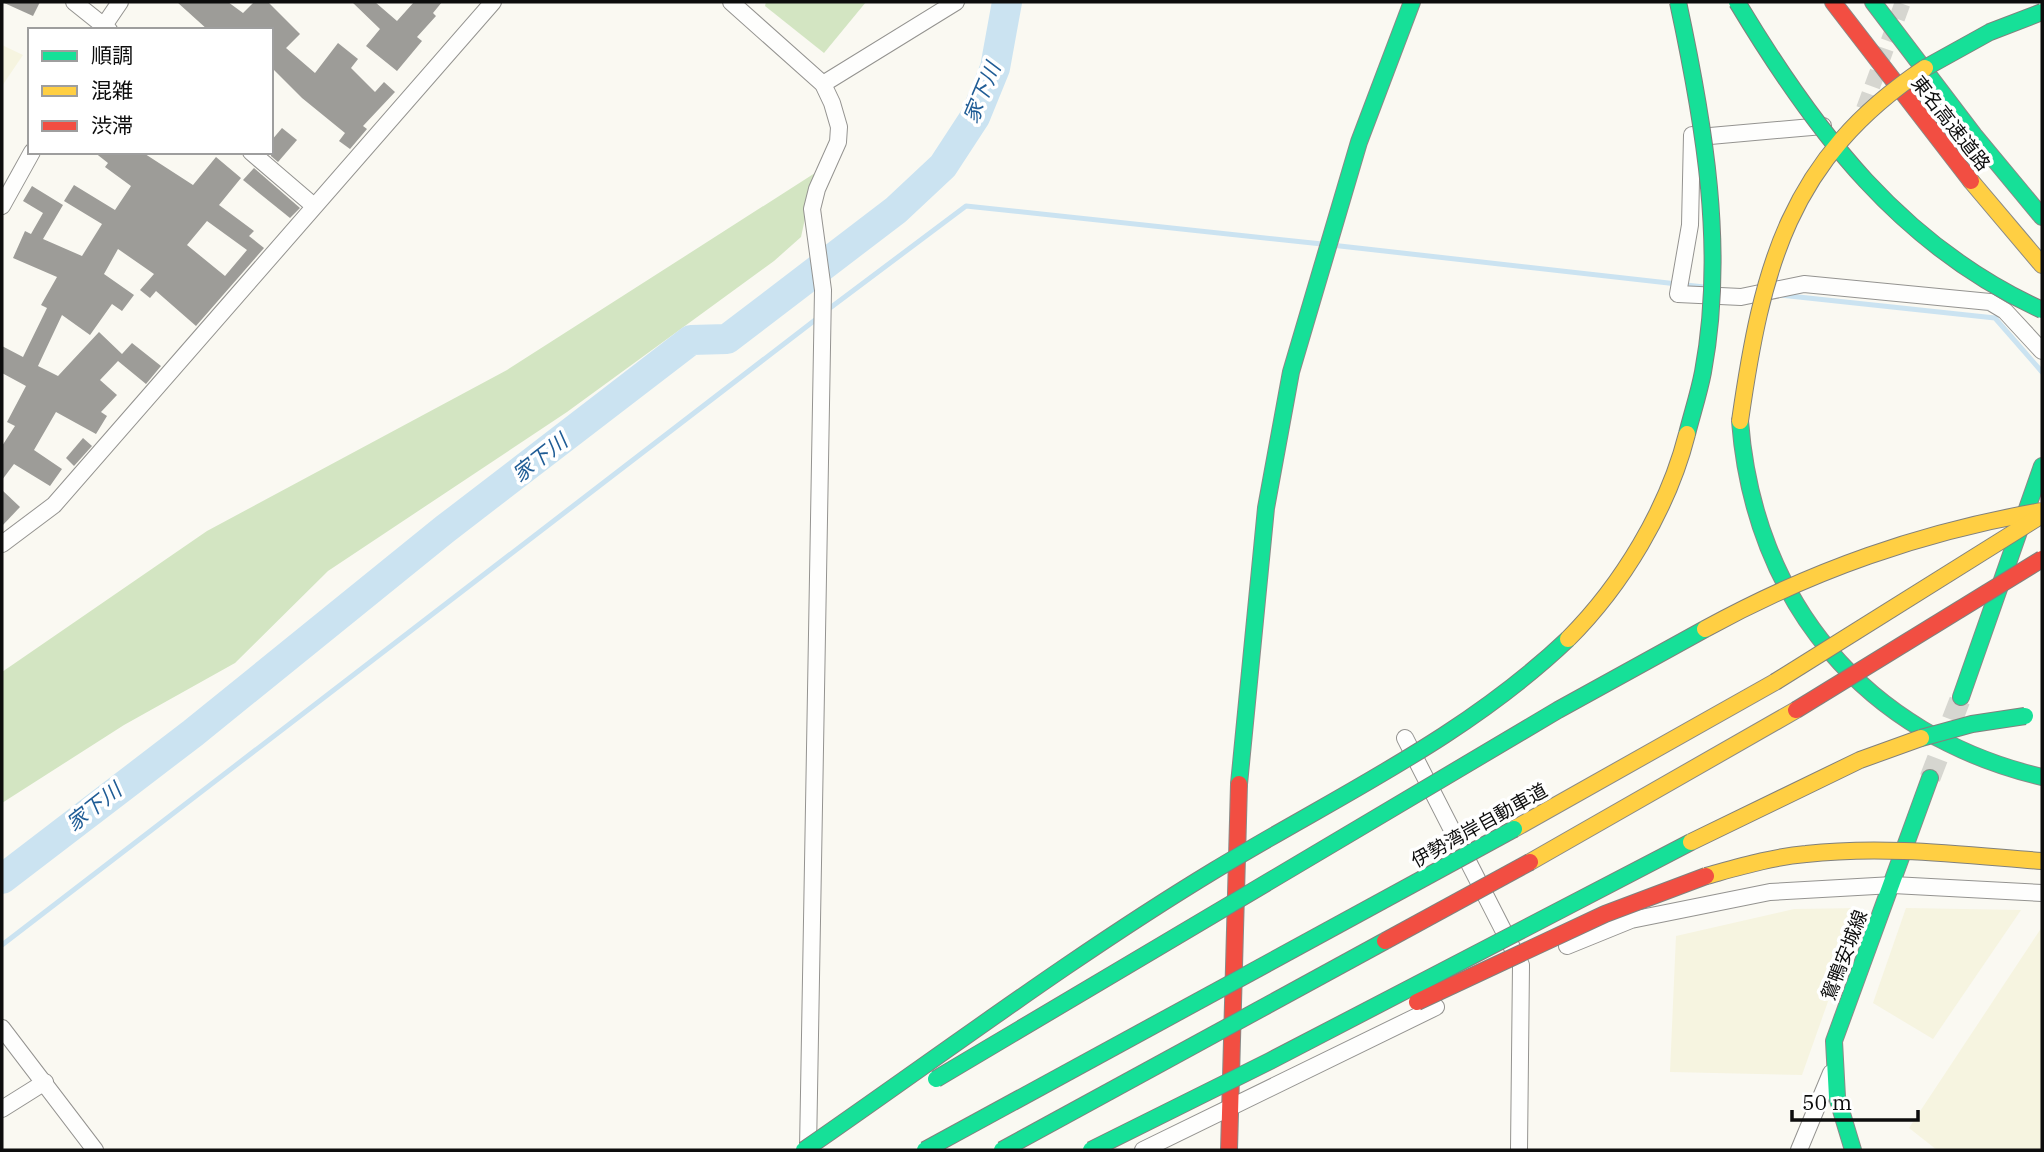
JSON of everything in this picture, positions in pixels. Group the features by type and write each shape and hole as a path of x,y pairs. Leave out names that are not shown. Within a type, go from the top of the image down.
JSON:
{"main road":[{"path":"1229,1150 1240,752 1266,508 1291,372 1324,255 1359,142 1412,2"},
{"path":"806,1150 1129,922 1259,843 1433,746 1478,714 1575,631 1615,584 1668,491 1699,398 1710,339 1714,234 1709,173 1702,118 1678,2"},
{"path":"1737,2 1823,128 1908,224 1964,271 2017,302 2042,310"},
{"name":"東名高速道路","path":"1833,2 1951,157 2042,265"},
{"name":"東名高速道路","path":"1873,2 1974,135 2042,217"},
{"path":"2042,12 1976,38 1935,61 1885,96 1853,123 1828,152 1807,181 1770,264 1756,317 1740,421 1746,480 1771,559 1795,603 1841,662 1907,721 1959,751 1996,766 2042,777"},
{"path":"1961,697 2042,466"},
{"path":"815,1150 1558,710 1751,604 1887,547 1973,523 2042,513"},
{"name":"伊勢湾岸自動車道","path":"925,1150 1514,829 1775,682 1896,609 2042,513"},
{"path":"1002,1150 1530,862 1796,710 2042,559"},
{"path":"1091,1150 1270,1061 1641,866 1860,760 1915,739 1972,724 2042,714"},
{"name":"鴛鴨安城線","path":"1853,1150 1835,1100 1831,1073 1834,1041 1930,778"},
{"path":"1270,1061 1461,983 1661,892 1732,869 1802,854 1878,849 2042,861"}],"street":[{"path":"74,2 104,28 120,2"},
{"path":"2,544 54,505 493,2"},
{"path":"731,2 823,84 839,127 838,142 817,189 813,209 823,290 806,1150"},
{"path":"823,84 956,2"},
{"path":"1666,2 1693,138 1690,225 1678,294 1741,297 1804,284 1990,302 2005,311 2042,351"},
{"path":"1693,138 1834,125 1855,117"},
{"path":"2,206 31,154"},
{"path":"253,154 314,206"},
{"path":"1405,738 1521,965 1519,1150"},
{"path":"1143,1150 1521,965 1631,920 1770,892 1893,885 2042,893"},
{"path":"2,1028 95,1150"},
{"path":"1799,1150 1831,1073"},
{"path":"2,1109 45,1083"}],"shaded area":[{"path":"2,45 23,55 2,86"},
{"path":"1861,908 1802,1075 1670,1072 1676,936 1794,909"},
{"path":"1906,908 2021,910 1933,1039 1873,1003"},
{"path":"2042,927 2042,1150 1937,1150 1909,1128"}],"green space":[{"path":"766,2 866,2 824,53 765,6"},
{"path":"815,173 801,237 774,261 567,412 328,571 235,663 124,725 2,803 2,672 207,531 507,370"}],"building":[{"path":"2,2 40,2 33,16"},
{"path":"177,2 228,2 243,13 254,2 268,2 300,34 286,48 315,73 338,43 358,59 351,68 375,92 384,82 395,92 363,126 367,129 350,149 339,141 345,133 302,98 273,69 273,28 206,28"},
{"path":"352,2 375,2 397,21 414,2 442,2 433,13 436,16 417,37 422,41 397,71 366,46 380,29"},
{"path":"282,128 297,140 278,162 271,156 273,139"},
{"path":"97,154 145,154 193,185 216,157 241,178 219,205 254,231 249,236 264,248 196,326 156,291 150,298 140,290 154,274 118,249 104,274 134,295 122,311 112,304 90,335 62,315 38,366 58,376 99,332 122,354 132,343 161,366 146,384 118,361 100,380 117,395 101,412 107,416 96,434 56,412 34,450 62,469 50,486 14,464 2,480 2,446 15,426 7,422 26,386 2,373 2,346 23,357 47,308 41,305 57,277 13,258 25,231 31,234 43,213 23,201 32,186 63,205 43,239 82,256 102,224 64,201 74,185 115,210 131,186 105,167 108,163","holes":["207,221 247,250 225,276 187,245"]},
{"path":"254,168 300,208 290,218 243,180"},
{"path":"83,438 92,446 74,466 66,458"},
{"path":"2,490 20,507 2,526"}],"waterway":[{"name":"家下川","path":"2,879 193,733 445,529 691,340 727,339 896,210 943,166 975,117 995,68 1007,2"},
{"path":"826,311 966,206 1322,244"},
{"path":"1331,245 1704,287"},
{"path":"1780,295 1995,318 2042,372"},
{"path":"2,945 819,317"}],"tunnel":[{"path":"1864,109 1903,2"},
{"path":"1930,778 1961,697"}],"traffic: fast":[{"path":"1239,784 1266,508 1291,372 1359,142 1412,2"},
{"path":"1678,2 1703,140 1712,233 1710,326 1701,380 1687,434"},
{"path":"1737,2 1798,96 1866,181 1904,219 1946,253 1992,284 2042,310"},
{"path":"1873,2 1974,135 2042,217"},
{"path":"1925,68 1990,32 2042,12"},
{"path":"1740,421 1750,487 1768,547 1795,602 1830,651 1872,694 1922,729 1979,757 2042,777"},
{"path":"1961,697 2042,466"},
{"path":"936,1079 1558,710 1705,629"},
{"path":"804,1150 1058,972 1162,903 1443,736 1528,674 1568,639"},
{"path":"1921,738 1972,724 2025,716"},
{"path":"1853,1150 1837,1097 1834,1041 1930,778"},
{"path":"925,1150 1514,829"},
{"path":"1091,1150 1270,1061 1691,842"},
{"path":"1002,1150 1385,941"}],"traffic: slow":[{"path":"1740,421 1759,314 1772,266 1789,221 1812,179 1841,140 1879,103 1925,68"},
{"path":"1971,181 2042,265"},
{"path":"1568,639 1607,595 1641,544 1668,490 1687,434"},
{"path":"1705,629 1786,589 1869,556 1953,530 2042,511"},
{"path":"1775,682 2042,515"},
{"path":"1514,829 1775,682"},
{"path":"1530,862 1796,710"},
{"path":"1691,842 1860,760 1921,738"},
{"path":"1706,876 1781,857 1835,851 1924,852 2042,861"}],"traffic: jam":[{"path":"1833,2 1971,181"},
{"path":"1796,710 2042,559"},
{"path":"1229,1150 1239,784"},
{"path":"1385,941 1530,862"},
{"path":"1417,1002 1605,914 1706,876"}]}
